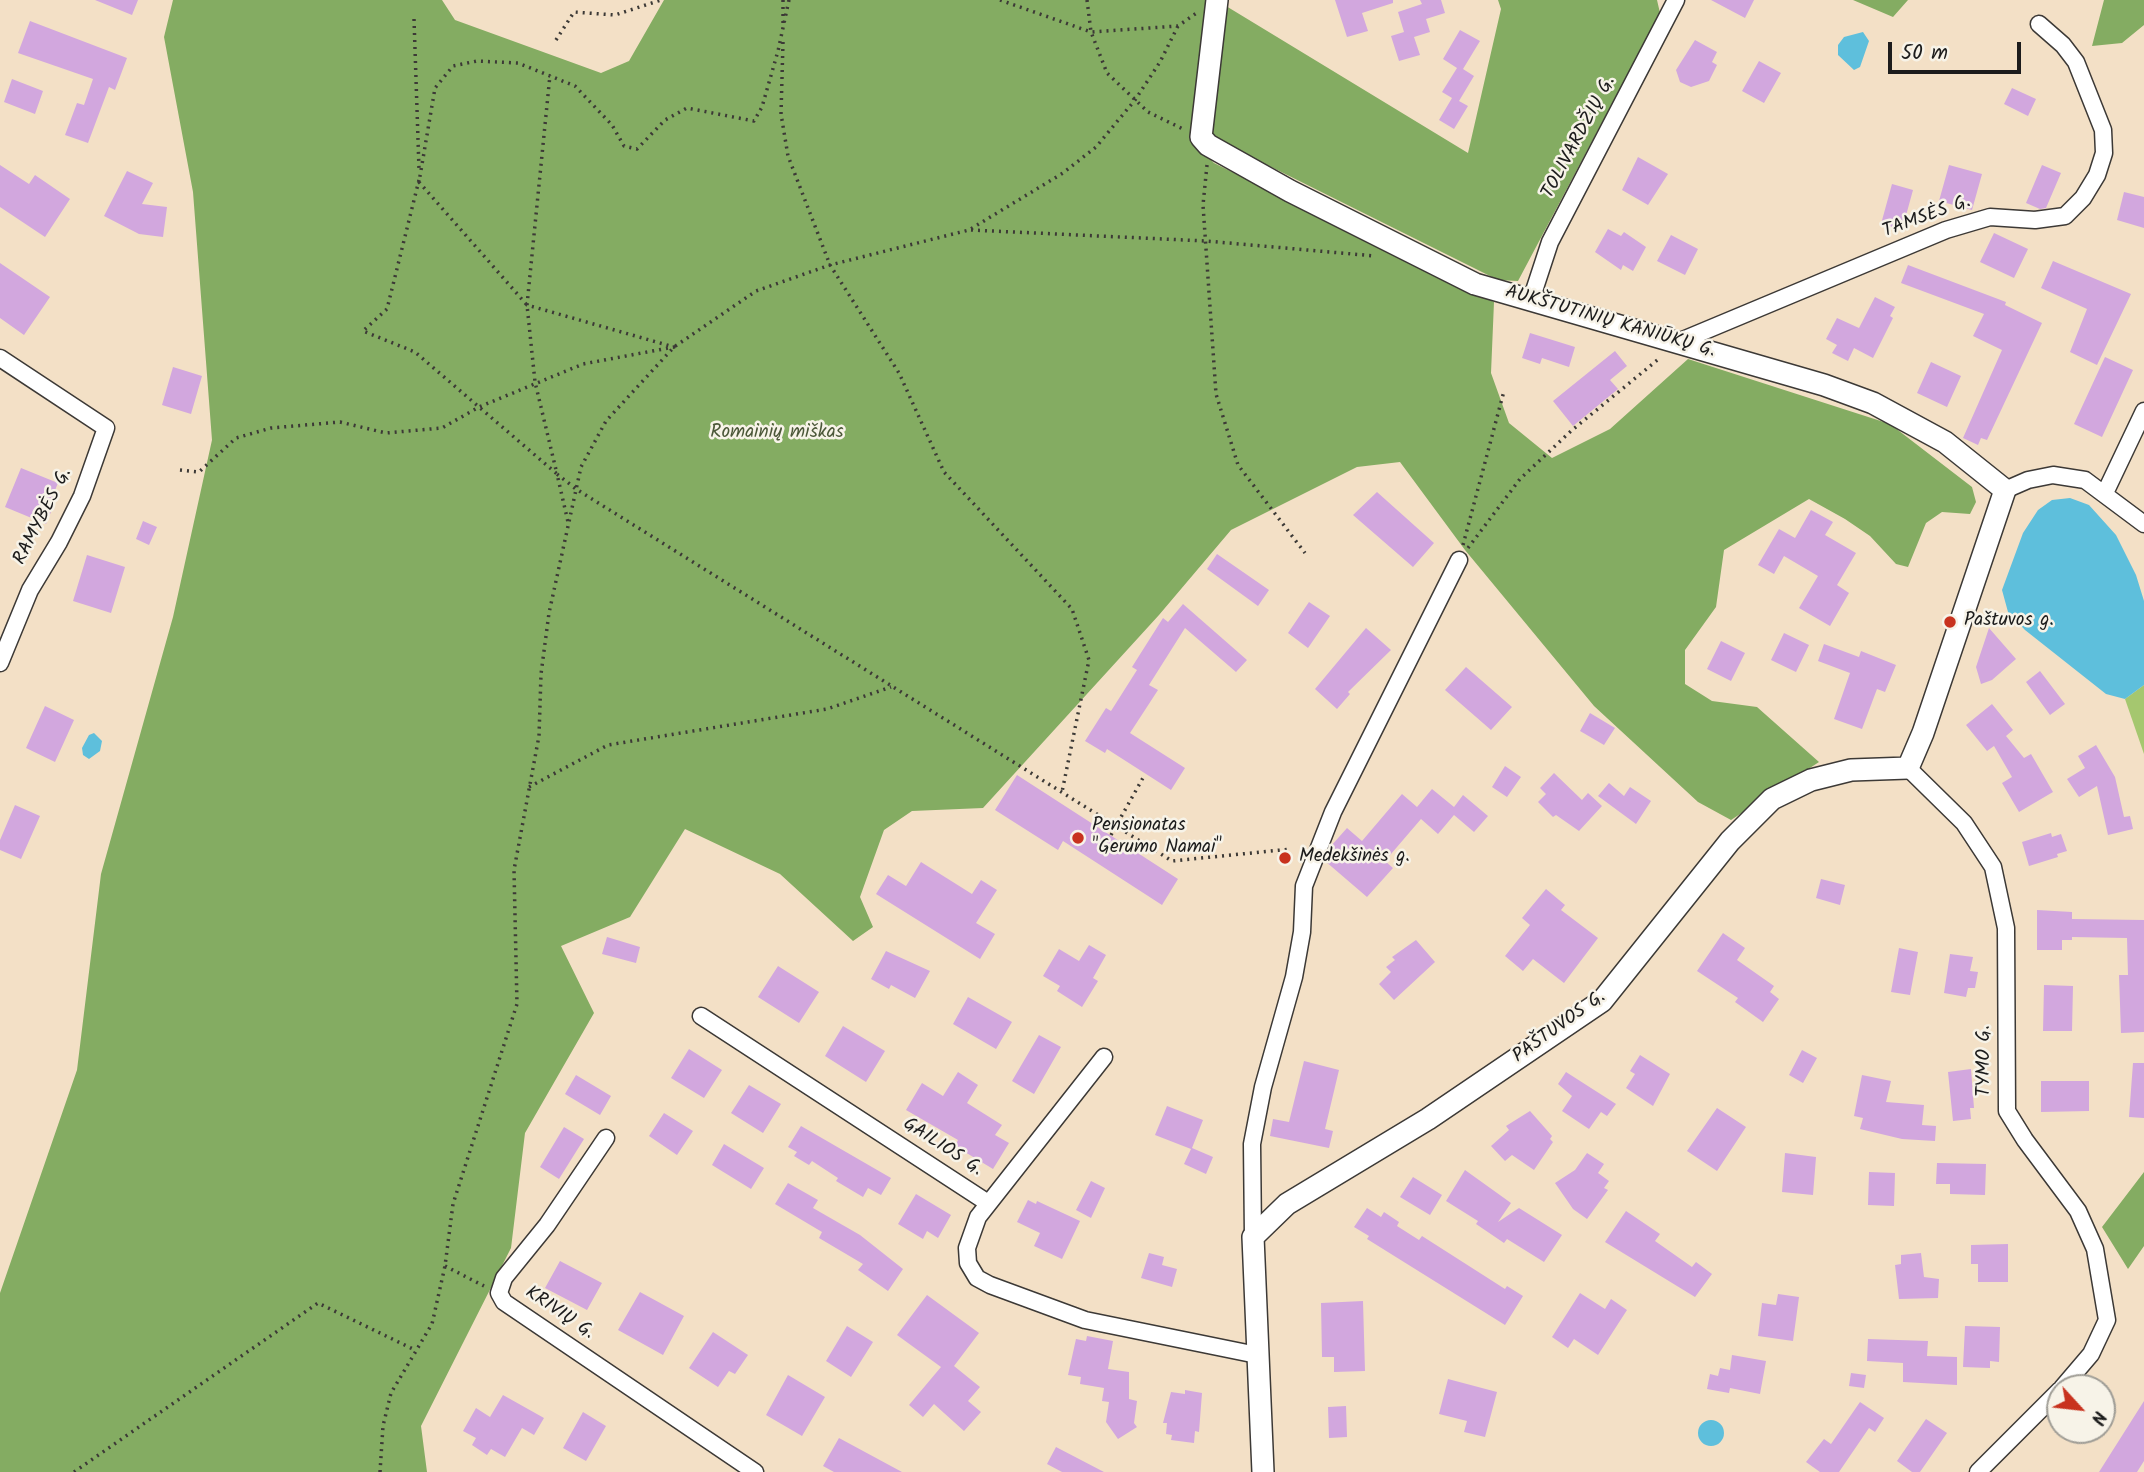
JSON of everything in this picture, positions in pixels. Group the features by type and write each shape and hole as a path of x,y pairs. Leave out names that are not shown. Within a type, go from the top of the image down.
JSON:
{"street":[{"path":"1204,141 1217,0"},
{"name":"TOLIVARDŽIŲ G.","path":"1531,300 1550,242 1676,0"},
{"name":"TAMSĖS G.","path":"1678,342 1946,230 1990,217 2035,220 2065,216 2083,198 2097,175 2104,153 2103,130 2077,62 2063,45 2039,24"},
{"name":"AUKŠTUTINIŲ KANIŪKŲ G.","path":"1204,141 1463,278 1506,295 1678,342 1824,385 1873,403 1945,442 2005,490"},
{"name":"RAMYBĖS G.","path":"0,358 106,428 82,496 59,542 30,590 0,663"},
{"path":"2105,493 2144,411"},
{"path":"1908,768 1923,733 2005,490 2028,480 2053,475 2085,480 2144,524"},
{"path":"1263,1472 1253,1237 1252,1144 1263,1087 1294,977 1302,932 1304,886 1333,812 1459,560"},
{"name":"PAŠTUVOS G.","path":"1253,1237 1287,1204 1428,1119 1602,1001 1676,913 1730,841 1773,799 1811,780 1851,770 1908,768"},
{"name":"TYMO G.","path":"1908,768 1964,823 1993,867 2006,928 2007,1111 2025,1140 2078,1211 2095,1249 2107,1320 2091,1354 2074,1374"},
{"name":"GAILIOS G.","path":"701,1016 988,1203 978,1217 967,1248 972,1270 977,1278 1085,1320 1257,1355"},
{"path":"988,1203 1104,1057"},
{"name":"KRIVIŲ G.","path":"606,1138 547,1225 503,1279 499,1293 505,1302 755,1472"},
{"name":"TYMO G.","path":"1978,1472 2046,1404"}],"path":[{"path":"555,40 574,12 615,15 661,0"},
{"path":"783,0 781,114 788,156 830,265 899,373 944,472 1072,609 1089,660 1062,792"},
{"path":"789,0 783,35 762,107 754,121 687,108 665,120 637,149 624,146 612,125 575,86 518,63 477,61 453,66 436,88 419,182 387,309 363,331 415,352 576,489 1172,861 1291,849"},
{"path":"969,230 1071,167 1096,147 1135,100 1160,62 1178,26 1091,32 1000,0"},
{"path":"1087,0 1091,32 1107,73 1147,111 1204,141 1203,205 1216,394 1238,465 1305,553"},
{"path":"414,19 419,182 527,305 674,347"},
{"path":"550,75 527,305 535,382 568,524"},
{"path":"380,1472 383,1426 391,1393 432,1324 445,1266 453,1204 517,1004 514,870 539,736 541,674 549,614 581,467 606,421 674,347 756,291 830,265 969,230 1206,241 1377,257"},
{"path":"1459,560 1520,479 1571,431 1678,342"},
{"path":"180,470 199,472 236,438 271,428 340,422 386,433 442,428 479,407 583,364 674,347"},
{"path":"1459,560 1504,391"},
{"path":"529,788 608,745 827,709 892,687"},
{"path":"1111,835 1144,776"},
{"path":"445,1266 499,1293"},
{"path":"74,1472 318,1303 415,1350"}],"green space":[{"name":"Romainių miškas","path":"173,0 442,0 455,20 601,73 629,61 664,0 1209,0 1197,146 1214,163 1494,302 1491,373 1509,423 1552,458 1610,429 1688,359 1890,424 1972,487 1976,502 1970,514 1942,512 1926,523 1908,567 1896,564 1870,536 1809,499 1724,550 1716,607 1685,650 1685,684 1712,701 1757,707 1819,762 1731,820 1698,802 1594,706 1465,550 1400,462 1357,467 1231,530 1159,615 983,808 912,811 884,830 860,897 873,927 853,941 780,874 685,829 630,917 561,946 594,1013 525,1133 511,1248 421,1426 427,1472 0,1472 0,1293 77,1070 101,874 173,617 212,440 193,192 164,37"},
{"path":"1498,0 1657,0 1660,13 1518,281 1498,280 1219,141 1209,132 1226,6 1468,153 1501,9"},
{"path":"1853,0 1908,0 1893,17"},
{"path":"2104,0 2144,0 2144,25 2122,43 2092,46"},
{"path":"2144,685 2144,754 2125,699"},
{"path":"2144,1172 2144,1246 2128,1269 2102,1227"}],"water":[{"path":"1863,32 1869,41 1860,67 1854,70 1838,55 1838,45 1844,37"},
{"path":"2070,498 2089,505 2116,535 2136,575 2144,601 2144,685 2125,699 2106,694 2025,630 2008,612 2002,590 2023,533 2038,510 2052,500"},
{"path":"94,733 102,741 100,751 89,759 83,755 82,748 89,735"},
{"path":"1711,1420 1720,1424 1724,1433 1720,1442 1711,1446 1702,1442 1698,1433 1702,1424"}],"building":[{"path":"95,0 138,0 132,15"},
{"path":"1335,0 1393,0 1393,3 1362,13 1368,31 1347,37"},
{"path":"1420,0 1441,0 1445,13 1426,19 1430,32 1414,37 1420,55 1399,61 1391,36 1404,32 1398,12 1422,4"},
{"path":"1711,0 1754,0 1745,18"},
{"path":"30,21 127,58 115,90 109,87 88,143 65,135 77,103 84,105 93,79 18,53"},
{"path":"1460,30 1480,41 1463,69 1474,76 1459,101 1468,106 1454,129 1439,120 1452,98 1442,92 1457,68 1443,59"},
{"path":"1695,40 1717,52 1712,62 1717,65 1709,81 1691,87 1680,82 1676,70"},
{"path":"1759,61 1781,73 1764,103 1742,91"},
{"path":"12,79 43,91 35,114 4,102"},
{"path":"2012,88 2036,99 2028,116 2004,104"},
{"path":"1638,157 1668,174 1648,205 1622,190"},
{"path":"0,165 29,184 35,175 70,199 45,237 0,207"},
{"path":"1949,165 1982,174 1972,210 1939,201"},
{"path":"2042,165 2061,173 2046,208 2040,209 2026,203"},
{"path":"127,171 153,183 142,204 167,207 163,237 139,234 104,216"},
{"path":"1892,184 1913,190 1902,230 1881,224"},
{"path":"2124,192 2144,197 2144,228 2117,220"},
{"path":"1608,229 1621,236 1624,232 1646,247 1633,271 1623,265 1621,270 1595,252"},
{"path":"1994,233 2028,249 2014,278 1980,262"},
{"path":"1671,235 1698,249 1685,275 1657,261"},
{"path":"2053,261 2131,294 2097,365 2070,352 2087,309 2041,288"},
{"path":"0,263 50,297 24,335 0,318"},
{"path":"1908,265 2006,302 2005,305 2042,323 1987,440 1981,438 1978,445 1963,438 2002,350 1973,336 1984,314 1901,283"},
{"path":"1875,297 1895,307 1890,316 1893,318 1873,358 1854,348 1848,361 1832,353 1837,345 1826,339 1837,318 1859,328"},
{"path":"1530,333 1575,347 1569,367 1542,358 1540,364 1522,358"},
{"path":"1615,351 1627,366 1610,380 1618,389 1573,426 1553,401"},
{"path":"2105,357 2133,370 2102,437 2074,424"},
{"path":"1931,362 1961,376 1947,407 1917,393"},
{"path":"173,367 202,376 191,414 162,405"},
{"path":"21,468 58,483 49,505 53,507 46,524 5,507"},
{"path":"1377,492 1434,543 1413,567 1353,515"},
{"path":"1811,510 1833,522 1825,535 1856,553 1837,585 1849,593 1830,626 1799,608 1818,576 1784,556 1774,574 1758,565 1779,529 1795,538"},
{"path":"143,521 157,527 149,545 136,539"},
{"path":"1217,554 1269,590 1258,606 1207,569"},
{"path":"87,555 125,567 111,613 73,601"},
{"path":"1309,602 1330,616 1308,648 1288,633"},
{"path":"1183,604 1247,660 1236,672 1185,628 1149,685 1158,690 1130,733 1185,768 1171,790 1107,749 1105,753 1085,741 1106,708 1111,711 1137,670 1132,667 1163,618 1168,622"},
{"path":"1366,628 1391,650 1348,692 1350,694 1337,709 1315,689"},
{"path":"1989,628 2016,659 1992,680 1981,684 1976,667"},
{"path":"1784,633 1809,645 1796,672 1771,660"},
{"path":"1721,641 1745,653 1731,681 1707,669"},
{"path":"1824,644 1859,657 1861,651 1896,665 1885,692 1877,689 1862,729 1834,719 1850,673 1818,661"},
{"path":"1466,667 1512,707 1491,730 1445,690"},
{"path":"2040,671 2065,704 2050,715 2026,682"},
{"path":"1992,704 2013,730 2006,736 2024,758 2031,754 2053,792 2019,812 2002,783 2012,777 1994,746 1987,751 1966,725"},
{"path":"45,706 74,720 55,762 26,748"},
{"path":"1590,713 1615,728 1604,745 1580,731"},
{"path":"2096,745 2115,777 2124,817 2130,816 2133,829 2108,835 2097,786 2079,797 2067,779 2085,768 2078,756"},
{"path":"1505,766 1521,777 1507,797 1492,787"},
{"path":"1554,773 1582,800 1588,793 1602,806 1579,831 1556,815 1553,817 1538,802 1546,794 1540,788"},
{"name":"Pensionatas \"Gerumo Namai\"","path":"1017,775 1178,879 1162,905 1063,841 1058,850 995,810"},
{"path":"1609,783 1624,796 1630,787 1651,801 1636,824 1598,796"},
{"path":"1432,789 1454,807 1463,795 1488,816 1474,832 1454,815 1438,834 1421,819 1385,861 1393,868 1367,897 1325,861 1331,846 1347,828 1362,841 1402,794 1417,807"},
{"path":"15,805 40,816 21,859 0,850 0,840"},
{"path":"2051,833 2052,837 2061,834 2067,851 2057,854 2058,857 2029,866 2022,842"},
{"path":"921,862 972,894 981,880 997,890 976,923 995,934 980,959 876,894 888,875 906,886"},
{"path":"1821,879 1845,885 1840,905 1816,898"},
{"path":"1546,889 1565,905 1561,910 1598,938 1564,983 1533,959 1523,971 1505,956 1530,925 1522,918"},
{"path":"2037,910 2072,912 2072,919 2144,920 2144,1032 2121,1033 2119,975 2128,975 2127,938 2072,937 2072,940 2062,940 2062,950 2037,950"},
{"path":"1723,933 1745,948 1737,960 1774,986 1770,992 1779,999 1763,1022 1735,1002 1738,998 1697,971"},
{"path":"607,937 640,947 636,963 602,954"},
{"path":"1416,940 1435,962 1394,1000 1379,984 1391,972 1386,967 1395,960 1392,957"},
{"path":"1089,945 1106,955 1093,978 1098,981 1082,1007 1057,991 1060,986 1043,976 1059,949 1079,961"},
{"path":"1899,948 1918,952 1910,995 1891,992"},
{"path":"886,951 930,971 915,998 891,985 889,989 871,979"},
{"path":"1950,954 1973,957 1970,971 1978,972 1975,988 1968,988 1966,997 1944,993"},
{"path":"778,966 819,992 799,1023 758,997"},
{"path":"2044,985 2073,986 2072,1031 2043,1031"},
{"path":"968,997 1012,1022 996,1049 953,1024"},
{"path":"843,1026 885,1051 866,1082 825,1056"},
{"path":"1039,1035 1061,1047 1034,1094 1012,1081"},
{"path":"689,1049 722,1070 704,1098 671,1078"},
{"path":"1802,1050 1817,1058 1803,1083 1789,1075"},
{"path":"1640,1055 1670,1074 1653,1106 1626,1088 1635,1074 1630,1071"},
{"path":"1304,1061 1339,1070 1325,1129 1333,1131 1329,1148 1270,1136 1273,1119 1289,1122"},
{"path":"2133,1063 2144,1063 2144,1118 2129,1117"},
{"path":"1971,1069 1974,1108 1970,1108 1971,1119 1953,1121 1948,1072"},
{"path":"958,1072 978,1085 967,1103 1002,1125 995,1135 1009,1143 993,1169 955,1146 958,1140 906,1110 922,1083 943,1096"},
{"path":"1566,1072 1616,1104 1607,1116 1601,1112 1589,1129 1562,1111 1572,1096 1558,1084"},
{"path":"576,1075 611,1096 600,1115 565,1094"},
{"path":"1862,1075 1891,1081 1886,1102 1924,1105 1922,1125 1936,1126 1935,1141 1902,1139 1860,1129 1863,1118 1854,1116"},
{"path":"2041,1081 2089,1081 2089,1111 2041,1112"},
{"path":"749,1085 781,1104 763,1133 731,1113"},
{"path":"1167,1106 1203,1120 1192,1148 1213,1157 1206,1174 1184,1164 1191,1149 1155,1135"},
{"path":"1717,1108 1746,1127 1717,1171 1687,1151"},
{"path":"1530,1111 1552,1136 1550,1139 1553,1142 1534,1170 1512,1155 1505,1161 1491,1146 1509,1130 1506,1126"},
{"path":"664,1113 693,1131 677,1155 649,1136"},
{"path":"801,1126 891,1178 881,1195 868,1188 863,1197 836,1181 838,1178 812,1161 809,1165 794,1156 797,1152 788,1147"},
{"path":"564,1127 584,1139 559,1179 540,1167"},
{"path":"724,1144 764,1168 751,1189 712,1165"},
{"path":"1587,1153 1604,1164 1598,1173 1609,1181 1604,1188 1608,1190 1587,1219 1573,1209 1555,1183 1575,1170"},
{"path":"1785,1153 1816,1157 1813,1195 1782,1192"},
{"path":"1937,1163 1986,1164 1985,1195 1950,1194 1950,1184 1936,1184"},
{"path":"1465,1170 1511,1203 1498,1222 1519,1208 1562,1235 1544,1262 1507,1239 1504,1243 1476,1224 1478,1221 1446,1201"},
{"path":"1869,1172 1895,1173 1894,1206 1868,1205"},
{"path":"1413,1177 1442,1195 1430,1215 1400,1197"},
{"path":"1091,1181 1105,1188 1091,1218 1076,1210"},
{"path":"788,1183 818,1200 813,1208 860,1235 903,1269 888,1291 858,1270 863,1264 819,1238 822,1232 775,1204"},
{"path":"916,1194 951,1215 938,1238 927,1231 923,1239 898,1224"},
{"path":"1028,1200 1036,1204 1037,1201 1080,1221 1062,1259 1034,1246 1040,1233 1017,1222"},
{"path":"1367,1208 1381,1217 1384,1212 1399,1222 1397,1226 1419,1240 1422,1236 1505,1289 1507,1286 1523,1296 1505,1325 1367,1239 1369,1236 1354,1227"},
{"path":"1626,1211 1660,1234 1655,1241 1692,1267 1696,1262 1712,1274 1695,1297 1605,1242"},
{"path":"2008,1244 2008,1282 1978,1282 1978,1264 1971,1264 1971,1245"},
{"path":"1149,1253 1164,1257 1162,1265 1177,1269 1172,1287 1141,1278"},
{"path":"1921,1253 1924,1277 1939,1279 1938,1298 1899,1299 1895,1265 1901,1264 1901,1255"},
{"path":"560,1261 602,1283 587,1310 545,1288"},
{"path":"640,1292 684,1316 663,1355 618,1330"},
{"path":"1580,1293 1605,1309 1611,1299 1627,1310 1598,1355 1574,1339 1568,1348 1552,1337"},
{"path":"1778,1294 1799,1297 1793,1341 1758,1336 1762,1303 1776,1305"},
{"path":"927,1295 979,1333 954,1366 980,1387 968,1401 981,1412 964,1431 934,1404 923,1417 909,1405 941,1367 897,1335"},
{"path":"1363,1301 1365,1371 1334,1372 1334,1357 1322,1357 1321,1303"},
{"path":"847,1326 873,1342 851,1377 826,1361"},
{"path":"1965,1326 2000,1327 1999,1362 1990,1361 1990,1368 1963,1367"},
{"path":"713,1332 748,1355 735,1374 729,1371 718,1387 689,1368"},
{"path":"1087,1336 1113,1341 1108,1369 1129,1372 1129,1399 1137,1401 1134,1423 1137,1427 1118,1439 1106,1422 1109,1402 1102,1401 1104,1388 1080,1384 1081,1377 1068,1375 1076,1339 1086,1341"},
{"path":"1868,1339 1928,1341 1927,1356 1957,1357 1957,1385 1903,1382 1903,1363 1867,1361"},
{"path":"1732,1355 1766,1361 1760,1394 1730,1388 1729,1393 1707,1389 1710,1374 1718,1376 1720,1368 1730,1370"},
{"path":"1851,1373 1866,1375 1864,1388 1849,1386"},
{"path":"788,1375 825,1397 802,1436 766,1415"},
{"path":"1448,1379 1497,1392 1485,1437 1464,1432 1467,1421 1439,1414"},
{"path":"1185,1390 1202,1393 1199,1432 1195,1431 1194,1443 1171,1440 1172,1435 1166,1434 1167,1423 1163,1423 1171,1392 1185,1394"},
{"path":"503,1395 544,1418 534,1435 522,1428 505,1457 491,1449 487,1455 472,1445 476,1438 463,1431 476,1408 490,1417"},
{"path":"2144,1401 2144,1461 2137,1472 2099,1472"},
{"path":"1860,1402 1884,1418 1875,1432 1869,1428 1839,1472 1820,1472 1806,1462 1824,1439 1831,1444"},
{"path":"1346,1406 1347,1437 1329,1438 1328,1407"},
{"path":"583,1412 606,1426 586,1461 563,1448"},
{"path":"1926,1419 1947,1433 1920,1472 1912,1472 1897,1461"},
{"path":"839,1438 902,1472 834,1472 823,1466"},
{"path":"1056,1447 1104,1472 1062,1472 1047,1464"}],"place":[{"name":"Paštuvos g.","path":"1950,622"},
{"name":"Pensionatas \"Gerumo Namai\"","path":"1078,838"},
{"name":"Medekšinės g.","path":"1285,858"}]}
